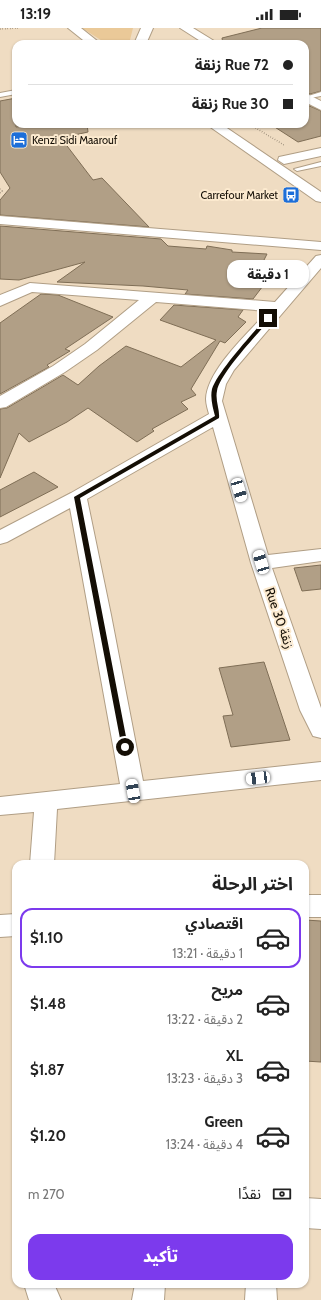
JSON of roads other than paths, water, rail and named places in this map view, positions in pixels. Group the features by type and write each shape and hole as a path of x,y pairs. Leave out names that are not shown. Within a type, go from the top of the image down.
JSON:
{"main road":[{"path":"74,28 90,40"},
{"path":"142,40 147,28"},
{"path":"153,40 158,28"},
{"path":"218,128 321,198"},
{"path":"237,128 321,184"}],"street":[{"path":"185,28 206,40"},
{"path":"309,100 321,106"},
{"path":"284,160 321,152"},
{"path":"0,220 321,246"},
{"name":"Rue 30 زنقة","path":"321,259 277,307 221,376 215,389 214,402 217,417 261,562 311,710 321,730"},
{"path":"0,301 22,289 30,287 277,307"},
{"path":"0,403 59,369 91,347 151,298"},
{"path":"0,538 77,497 217,417"},
{"path":"77,497 101,615 133,791"},
{"path":"261,562 321,555"},
{"path":"0,806 321,771"},
{"path":"42,860 46,801"},
{"path":"309,906 321,906"},
{"path":"0,926 12,925"},
{"path":"309,1213 321,1214"},
{"path":"40,1288 45,1300"},
{"path":"148,1300 150,1288"},
{"path":"261,1288 261,1300"}],"lane":[{"path":"0,95 12,93"},
{"path":"309,97 321,94"},
{"path":"297,169 321,164"}],"place":[{"name":"Kenzi Sidi Maarouf","path":"19,140"},
{"name":"Carrefour Market","path":"291,195"}]}
